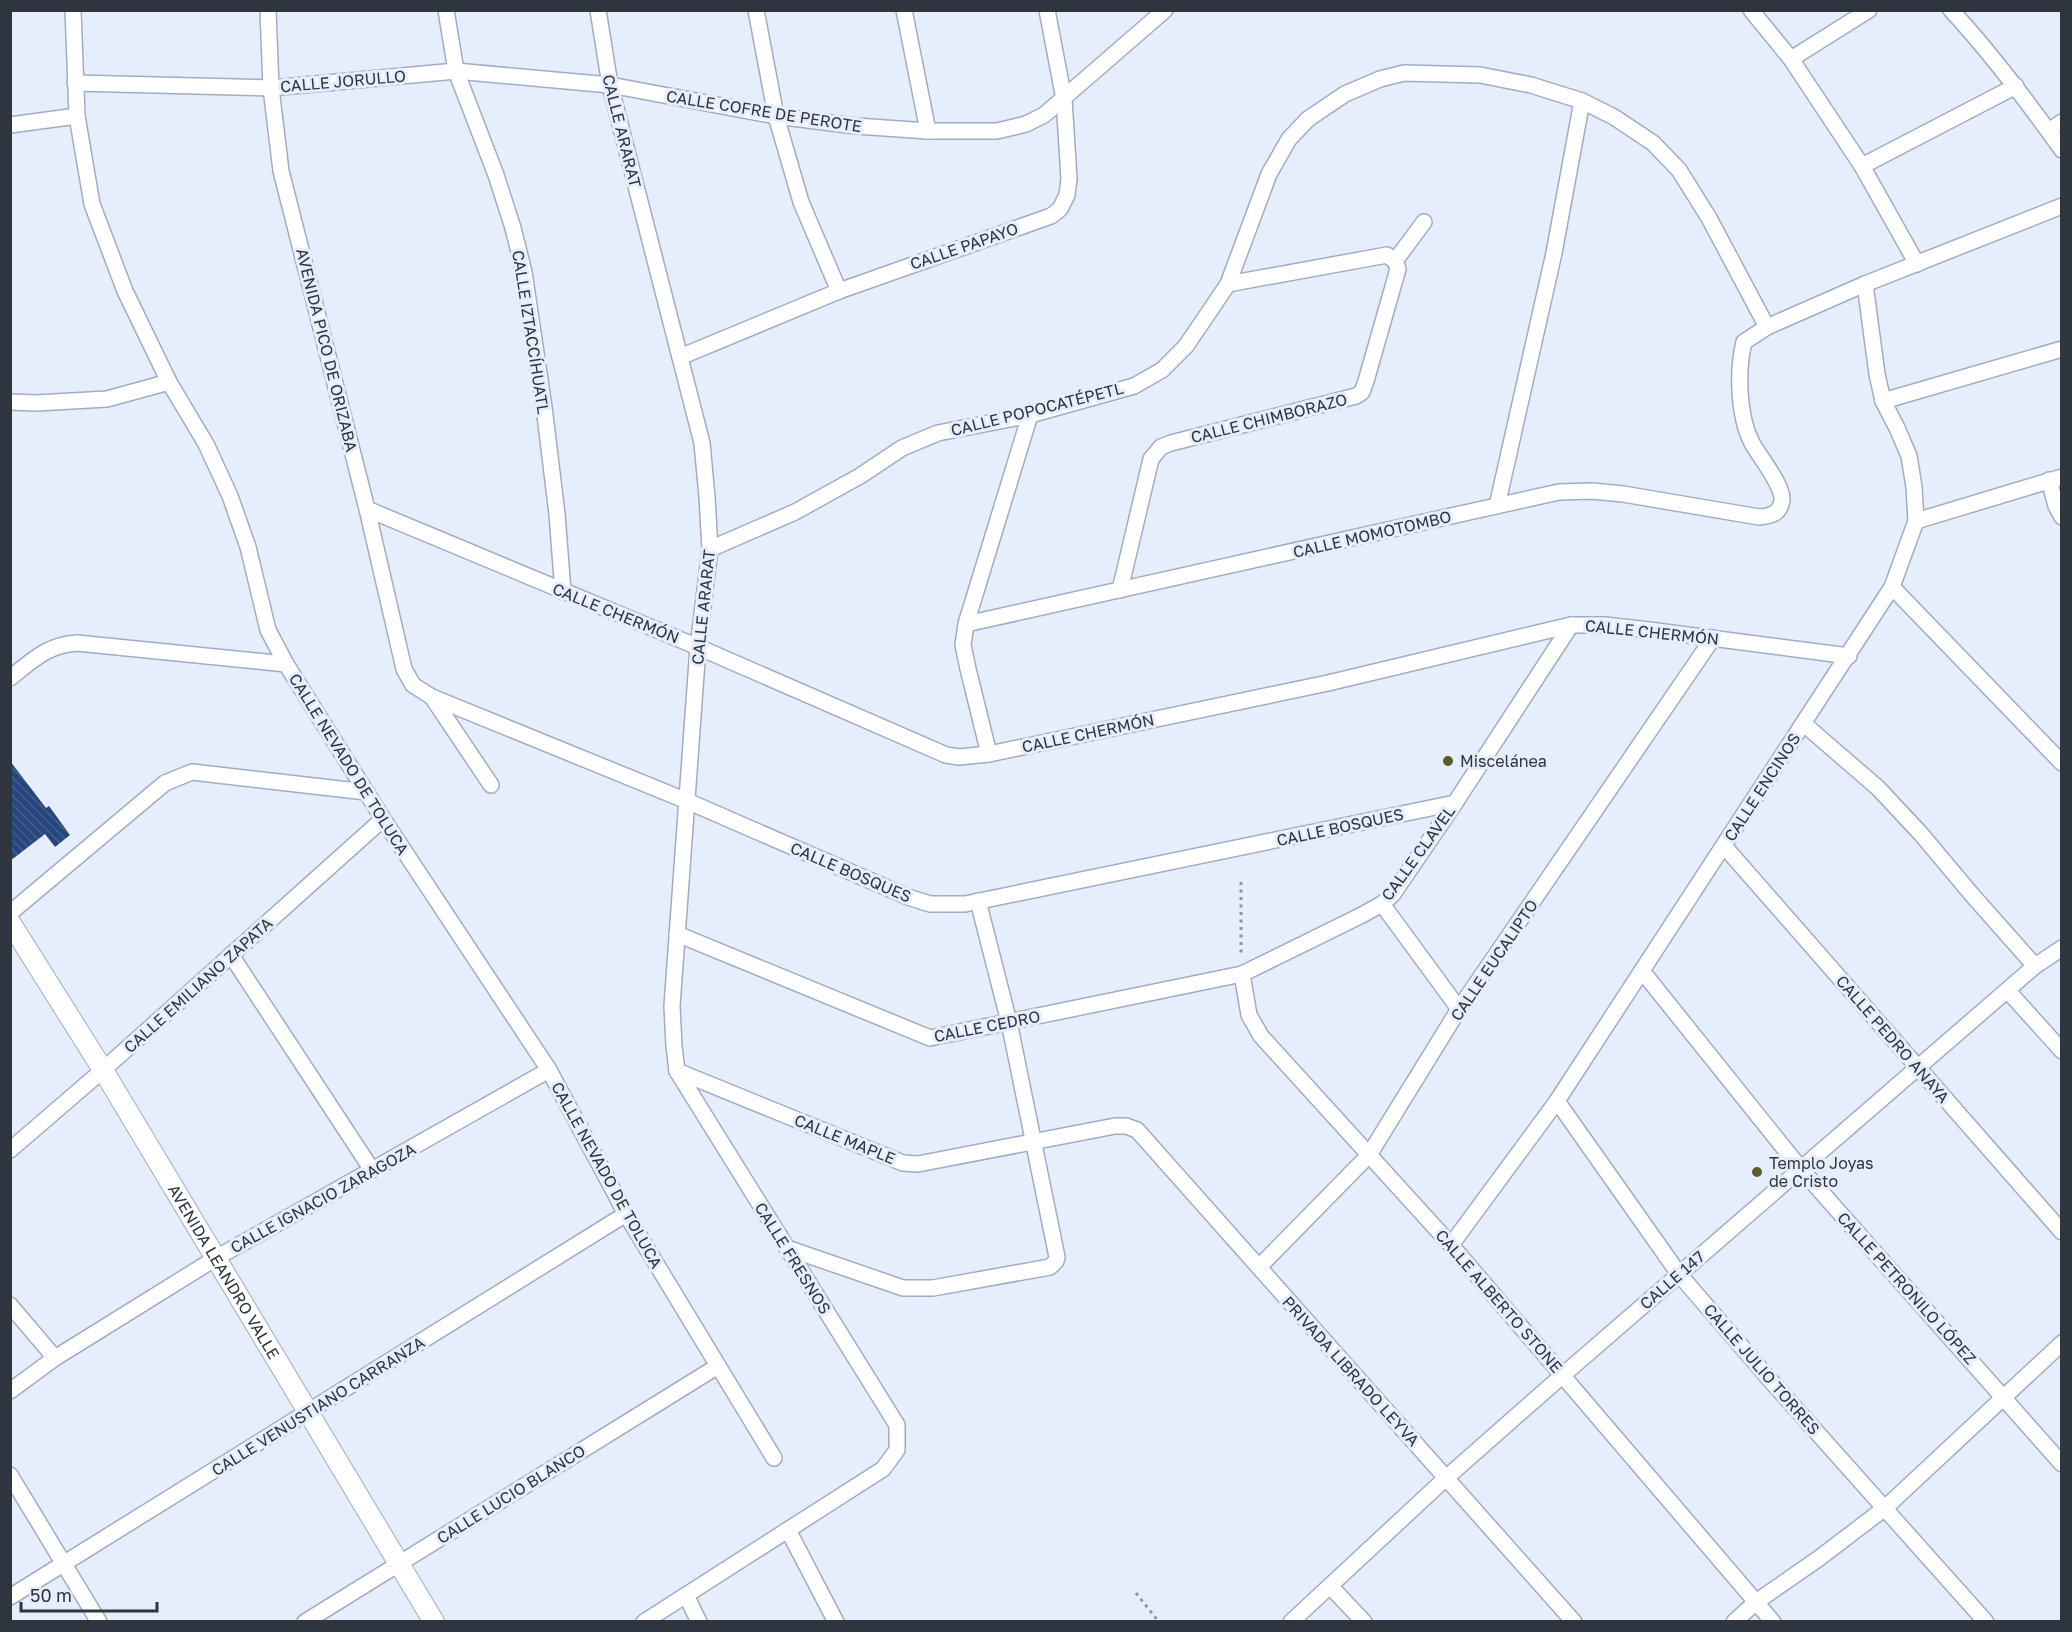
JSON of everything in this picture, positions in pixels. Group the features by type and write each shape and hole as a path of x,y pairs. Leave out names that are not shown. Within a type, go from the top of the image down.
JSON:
{"street":[{"name":"CALLE NEVADO DE TOLUCA","path":"73,10 77,117 92,204 125,291 169,382 206,444 230,496 248,547 268,630 286,664 383,819 549,1070 626,1214 774,1458"},
{"name":"AVENIDA PICO DE ORIZABA","path":"268,10 271,88 281,171 367,509 404,669 413,685"},
{"name":"CALLE IZTACCÍHUATL","path":"446,10 456,71 496,175 524,272 547,430 563,592"},
{"name":"CALLE ARARAT","path":"598,10 610,85 702,443 707,497 710,549 698,647 672,1006 677,1071"},
{"path":"756,10 776,116 801,202 839,291"},
{"path":"904,10 927,131"},
{"name":"CALLE PAPAYO","path":"680,357 839,291 1051,216 1060,209 1069,179 1064,99 1047,10"},
{"name":"CALLE COFRE DE PEROTE","path":"610,85 776,116 856,126 927,131 997,131 1026,124 1044,114 1165,10"},
{"path":"1751,10 1791,59 1862,166 1917,264"},
{"path":"1791,59 1869,10"},
{"path":"1951,10 2016,86 2061,150"},
{"name":"CALLE JORULLO","path":"75,83 271,88 456,71 610,85"},
{"name":"CALLE POPOCATÉPETL","path":"710,549 795,512 860,476 902,448 938,433 1030,415 1134,386 1162,370 1186,346 1228,284 1269,174 1289,139 1308,119 1345,94 1380,79 1404,73 1443,72 1479,75 1531,85 1581,101 1614,117 1653,143 1679,170 1709,218 1767,327"},
{"path":"1862,166 2016,86"},
{"path":"1497,506 1554,254 1581,101"},
{"path":"10,125 77,117"},
{"path":"2049,131 2061,122"},
{"path":"1767,327 1865,284 2061,206"},
{"path":"1228,284 1387,255 1395,261 1424,222"},
{"name":"CALLE CHIMBORAZO","path":"1120,590 1151,459 1161,447 1356,396 1362,392 1398,269 1395,261"},
{"name":"CALLE ENCINOS","path":"1451,1245 1557,1101 1892,587 1916,521 1914,487 1909,456 1883,401 1876,374 1865,284"},
{"name":"CALLE MOMOTOMBO","path":"966,624 1559,492 1592,491 1759,517 1772,516 1778,511 1782,498 1778,485 1750,440 1740,404 1740,356 1744,342 1767,327"},
{"path":"1883,401 2061,349"},
{"path":"10,402 107,399 169,382"},
{"path":"989,754 963,645 966,624 1030,415"},
{"path":"1916,521 2055,478 2056,506 2061,517"},
{"name":"CALLE CHERMÓN","path":"367,509 698,647 946,755 959,757 989,754 1328,683 1570,625 1604,625 1849,656"},
{"path":"1892,587 2061,763"},
{"name":"CALLE CLAVEL","path":"1242,974 1382,904 1393,894 1570,625"},
{"name":"CALLE EUCALIPTO","path":"1259,1267 1369,1155 1459,1009 1713,638"},
{"path":"10,678 43,652 61,644 77,643 286,664"},
{"name":"CALLE BOSQUES","path":"413,685 432,697 687,801 908,897 930,904 948,905 978,901 1455,803"},
{"path":"432,697 491,785"},
{"path":"1804,724 1878,788 1921,834 2035,966"},
{"path":"10,913 165,783 180,776 192,772 366,792"},
{"name":"CALLE EMILIANO ZAPATA","path":"10,1150 103,1070 383,819"},
{"name":"CALLE PEDRO ANAYA","path":"1724,846 2061,1232"},
{"path":"787,1248 903,1288 915,1290 1050,1267 1056,1261 1009,1022 978,901"},
{"path":"1382,904 1459,1009"},
{"name":"AVENIDA LEANDRO VALLE","path":"10,922 103,1070 434,1622"},
{"name":"CALLE CEDRO","path":"677,934 930,1038 1242,974"},
{"name":"CALLE 147","path":"1292,1622 1446,1478 1563,1375 2035,966 2061,948"},
{"path":"231,955 372,1170"},
{"name":"CALLE PETRONILO LÓPEZ","path":"1642,971 1800,1168 2061,1464"},
{"name":"CALLE ALBERTO STONE","path":"1242,974 1249,1015 1261,1036 1451,1245 1773,1622"},
{"path":"2008,991 2061,1051"},
{"name":"CALLE IGNACIO ZARAGOZA","path":"10,1391 55,1358 216,1258 549,1070"},
{"name":"CALLE MAPLE","path":"677,1071 903,1163 918,1164 1115,1126 1125,1126"},
{"name":"CALLE FRESNOS","path":"677,1071 897,1425 897,1450 883,1469 788,1530"},
{"name":"CALLE JULIO TORRES","path":"1557,1101 1679,1274 1986,1622"},
{"name":"PRIVADA LIBRADO LEYVA","path":"1125,1126 1137,1130 1574,1622"},
{"name":"CALLE VENUSTIANO CARRANZA","path":"10,1597 626,1214"},
{"path":"10,1305 55,1358"},
{"path":"1734,1622 1756,1602 1885,1508 2061,1343"},
{"name":"CALLE LUCIO BLANCO","path":"305,1622 718,1366"},
{"path":"10,1475 99,1622"},
{"path":"644,1622 788,1530 836,1622"},
{"path":"1330,1586 1364,1622"},
{"path":"686,1595 699,1622"}],"path":[{"path":"1240,882 1242,974"},
{"path":"1136,1593 1159,1622"}],"building":[{"path":"10,761 46,808 49,806 70,835 55,847 45,834 10,861"}],"place":[{"name":"Miscelánea","path":"1448,761"},
{"name":"Templo Joyas de Cristo","path":"1757,1172"}]}
